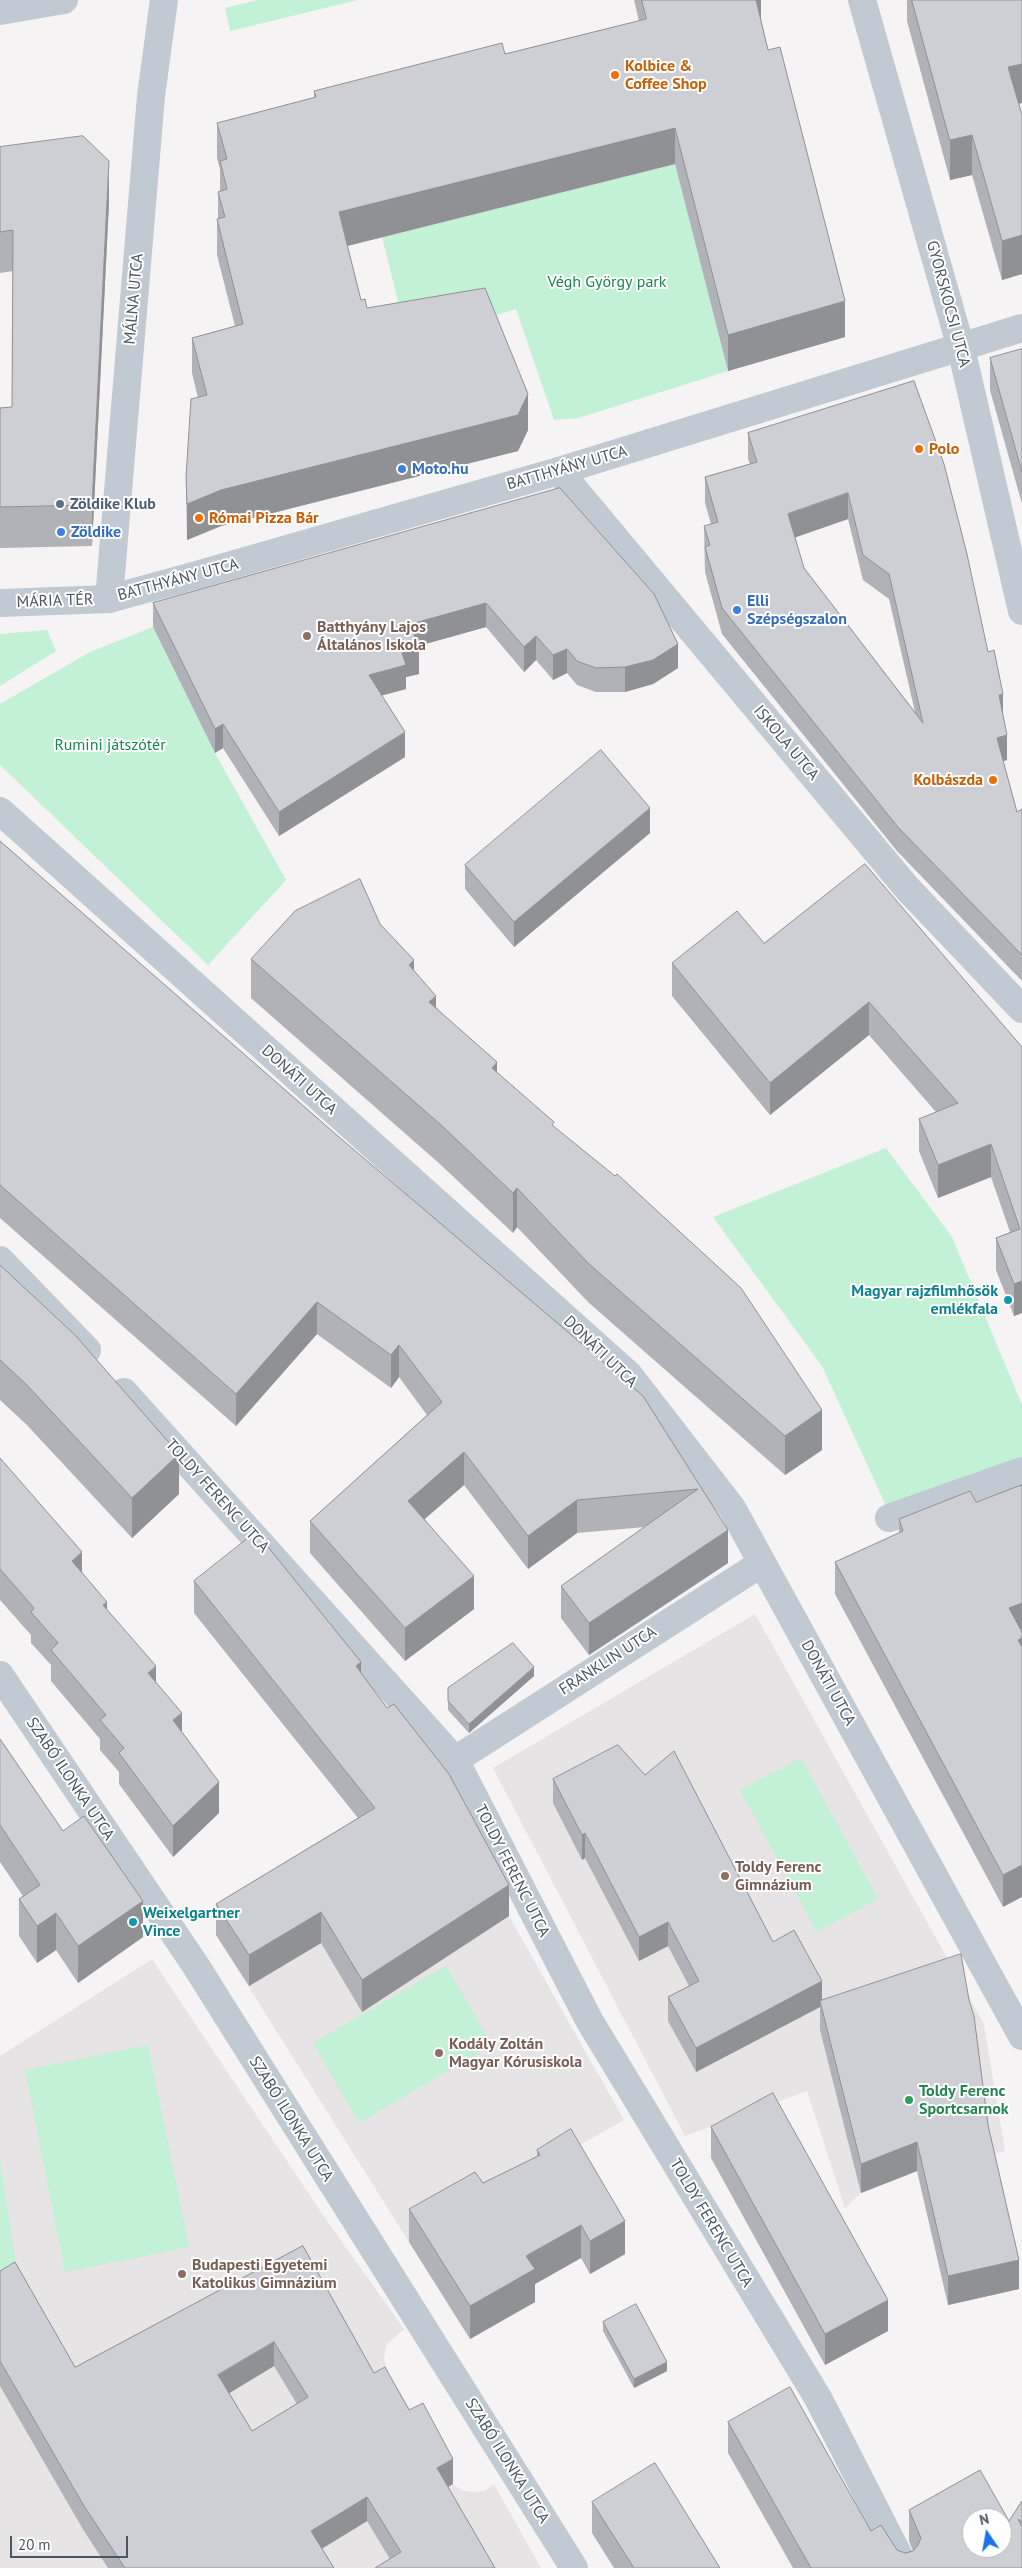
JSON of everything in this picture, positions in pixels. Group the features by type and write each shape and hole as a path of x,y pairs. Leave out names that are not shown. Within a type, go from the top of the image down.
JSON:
{"street":[{"path":"0,11 64,0"},
{"name":"MÁLNA UTCA","path":"109,598 151,96 164,0"},
{"name":"GYORSKOCSI UTCA","path":"862,0 961,348 1022,611"},
{"name":"BATTHYÁNY UTCA","path":"109,598 559,471 1022,328"},
{"name":"ISKOLA UTCA","path":"559,471 907,888 1022,1008"},
{"name":"MÁRIA TÉR","path":"0,603 109,598"},
{"name":"DONÁTI UTCA","path":"0,811 629,1376 732,1508 1022,2036"},
{"name":"TOLDY FERENC UTCA","path":"0,1260 106,1372 455,1760 589,2020 818,2398 905,2568"},
{"path":"890,1518 1022,1471"},
{"name":"FRANKLIN UTCA","path":"455,1760 762,1563"},
{"name":"SZABÓ ILONKA UTCA","path":"0,1675 196,1966 574,2568"}],"shaded area":[{"name":"Toldy Ferenc Gimnázium","path":"755,1614 984,2024 1005,2151 917,2171 861,2193 845,2208 807,2091 685,2136 493,1768"},
{"name":"Kodály Zoltán Magyar Kórusiskola","path":"445,1796 509,1916 624,2120 409,2242 216,1935"},
{"name":"Budapesti Egyetemi Katolikus Gimnázium","path":"152,1959 325,2218 404,2329 387,2344 384,2358 388,2373 427,2435 453,2484 461,2490 473,2492 484,2491 494,2484 541,2568 0,2568 0,2056"}],"green space":[{"path":"258,0 358,0 230,31 225,8"},
{"name":"Végh György park","path":"675,164 728,371 578,418 554,420 516,309 487,318 405,329 382,237"},
{"name":"Rumini játszótér","path":"153,627 215,753 286,880 208,965 0,765 0,704 90,652"},
{"path":"47,630 56,651 0,686 0,634"},
{"path":"886,1148 952,1237 1022,1405 1022,1461 887,1508 822,1366 713,1217"},
{"path":"801,1758 878,1899 817,1932 740,1790"},
{"path":"446,1966 492,2045 359,2123 313,2043"},
{"path":"148,2045 189,2247 65,2272 25,2070"},
{"path":"0,2159 17,2272 0,2275"}],"building":[{"path":"642,0 756,0 768,50 780,47 845,301 728,335 675,128 339,212 361,300 365,299 367,308 485,288 528,394 518,415 221,490 187,504 186,477 191,399 207,395 192,338 243,324 217,219 225,217 218,192 227,189 220,161 227,159 217,123 316,97 314,91 502,43 505,54 646,19"},
{"path":"912,0 1022,0 1022,64 1008,67 1022,115 1022,235 1002,241 972,135 950,140"},
{"path":"83,136 109,161 92,505 0,507 0,408 12,407 13,230 0,232 0,147"},
{"path":"1022,349 1022,472 990,358"},
{"path":"914,381 944,464 967,554 988,652 994,650 1003,694 999,695 1007,735 997,738 1017,812 1022,809 1022,955 897,826 722,608 705,547 710,545 704,526 718,522 705,477 757,462 748,433","holes":["848,493 863,555 889,574 923,723 804,568 788,514"]},
{"name":"Batthyány Lajos Általános Iskola","path":"560,488 654,594 678,644 653,660 625,667 596,668 577,661 567,649 553,655 536,636 524,647 486,603 411,624 419,650 402,653 406,665 369,675 405,732 279,812 223,724 215,729 153,603"},
{"path":"601,750 650,808 514,922 465,865"},
{"path":"0,841 339,1137 643,1396 728,1530 589,1623 561,1586 698,1489 577,1500 528,1536 464,1452 408,1501 474,1576 405,1628 310,1521 442,1402 399,1345 391,1355 317,1302 236,1394 0,1185"},
{"path":"865,864 1022,1047 1022,1281 1014,1284 996,1238 1020,1229 991,1144 938,1165 919,1119 958,1103 869,1002 770,1083 672,963 737,911 764,943"},
{"path":"360,879 380,924 414,960 409,965 436,996 429,1002 497,1062 492,1068 554,1122 552,1125 615,1176 617,1174 741,1288 822,1410 785,1436 588,1263 517,1188 513,1193 441,1125 251,959 295,911"},
{"path":"0,1265 75,1335 179,1454 132,1498 26,1384 0,1360"},
{"path":"0,1458 82,1552 72,1561 107,1602 103,1605 156,1666 148,1673 182,1713 173,1720 219,1782 173,1826 119,1753 124,1748 100,1720 106,1715 51,1650 58,1643 31,1612 34,1608 0,1569"},
{"path":"1022,1485 1022,1603 1009,1608 1022,1632 1022,1637 1018,1640 1022,1647 1022,1865 1003,1875 835,1562 903,1531 899,1519 970,1491 976,1502"},
{"path":"256,1532 361,1662 356,1666 387,1708 394,1704 449,1774 509,1885 362,1980 321,1912 249,1955 216,1904 375,1808 194,1581"},
{"path":"513,1643 534,1667 469,1724 448,1701 448,1688"},
{"path":"0,1739 63,1831 84,1816 143,1901 78,1946 56,1913 37,1926 19,1899 40,1885 0,1825"},
{"path":"618,1745 645,1775 674,1751 773,1942 794,1930 822,1981 696,2048 668,1997 699,1981 668,1922 639,1937 585,1833 582,1835 553,1779"},
{"name":"Toldy Ferenc Sportcsarnok","path":"961,1954 969,2000 974,2016 988,2125 1019,2260 948,2276 917,2142 861,2164 820,2001"},
{"path":"773,2093 888,2300 825,2334 711,2127"},
{"path":"571,2129 625,2221 590,2241 581,2225 526,2256 535,2269 470,2306 409,2209 475,2172 483,2183 540,2155 537,2150"},
{"path":"303,2246 374,2373 385,2367 409,2410 423,2403 453,2459 437,2468 495,2568 375,2568 401,2552 367,2497 311,2531 334,2568 125,2568 84,2506 0,2361 0,2271 15,2262 75,2367","holes":["274,2342 308,2397 252,2431 218,2375"]},
{"path":"636,2304 667,2362 634,2379 603,2322"},
{"path":"790,2387 871,2531 881,2525 897,2550 905,2553 913,2551 921,2538 909,2510 980,2470 1002,2508 962,2508 962,2558 1012,2558 1012,2516 1022,2501 1022,2522 1018,2519 1022,2527 1022,2568 811,2568 728,2422"},
{"path":"655,2463 720,2568 634,2568 592,2502"}],"place":[{"name":"Kolbice & Coffee Shop","path":"615,75"},
{"name":"Polo","path":"919,449"},
{"name":"Moto.hu","path":"402,469"},
{"name":"Zöldike Klub","path":"60,504"},
{"name":"Római Pizza Bár","path":"199,518"},
{"name":"Zöldike","path":"61,532"},
{"name":"Elli Szépségszalon","path":"737,610"},
{"name":"Batthyány Lajos Általános Iskola","path":"307,636"},
{"name":"Kolbászda","path":"993,780"},
{"name":"Magyar rajzfilmhősök emlékfala","path":"1008,1300"},
{"name":"Toldy Ferenc Gimnázium","path":"725,1876"},
{"name":"Weixelgartner Vince","path":"133,1922"},
{"name":"Kodály Zoltán Magyar Kórusiskola","path":"439,2053"},
{"name":"Toldy Ferenc Sportcsarnok","path":"909,2100"},
{"name":"Budapesti Egyetemi Katolikus Gimnázium","path":"182,2274"}]}
